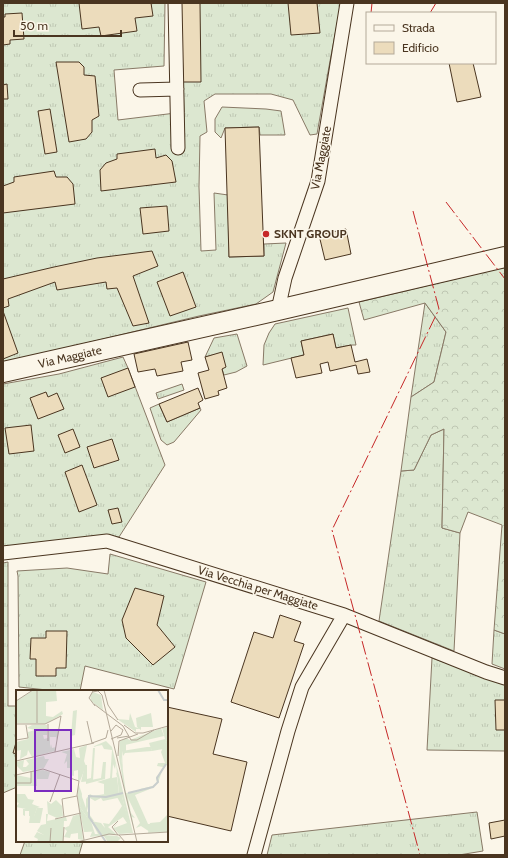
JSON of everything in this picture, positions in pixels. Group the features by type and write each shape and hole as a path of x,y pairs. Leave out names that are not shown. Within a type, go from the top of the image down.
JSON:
{"main road":[{"name":"Via Maggiate","path":"3,372 278,310 505,256"}],"street":[{"path":"175,3 178,148"},
{"name":"Via Maggiate","path":"278,310 285,278 318,181 348,3"},
{"path":"140,90 177,89"},
{"name":"Via Vecchia per Maggiate","path":"3,553 107,540 344,615 486,672 505,678"},
{"path":"254,855 288,731 302,687 344,615"}],"green space":[{"path":"3,3 165,3 164,66 114,70 118,120 184,112 181,3 341,3 317,134 310,135 293,100 271,94 215,94 204,101 207,132 200,136 199,187 201,251 216,250 214,193 228,195 229,257 264,256 264,244 286,243 273,292 256,304 199,316 3,363"},
{"path":"222,107 281,111 285,135 260,135 259,127 225,128 221,138 215,132 215,119"},
{"path":"505,268 505,634 494,630 502,525 468,512 460,533 442,528 444,429 431,435 414,470 401,471 411,397 434,382 446,332 425,303 364,320 359,302"},
{"path":"425,303 446,332 434,382 411,397"},
{"path":"348,308 356,345 336,348 333,334 301,341 304,355 263,365 264,345 275,324"},
{"path":"237,334 247,366 236,372 224,375 222,369 222,353 205,357 214,338"},
{"path":"123,357 165,465 119,537 3,548 3,384 59,374"},
{"path":"182,384 184,390 158,399 156,393"},
{"path":"159,404 167,422 200,408 201,410 174,442 167,445 161,440 150,408"},
{"path":"444,429 442,528 460,533 454,651 379,621 401,471 414,470 431,435"},
{"path":"110,554 206,582 174,689 85,666 80,690 47,690 19,687 17,571 67,568 108,574"},
{"path":"8,562 8,706 16,706 16,787 3,793 3,563"},
{"path":"494,630 505,634 505,669 492,664"},
{"path":"432,658 505,684 505,751 427,750"},
{"path":"477,812 483,851 459,855 267,855 272,835"},
{"path":"25,842 83,842 79,855 20,855"}],"building":[{"path":"79,3 151,3 153,16 135,18 137,31 101,36 99,27 82,29"},
{"path":"181,3 200,3 201,82 183,82"},
{"path":"288,3 317,3 320,33 291,35"},
{"path":"22,13 24,39 10,40 10,44 3,45 3,17 5,17 5,14"},
{"path":"56,62 79,62 84,67 84,75 95,76 99,116 92,120 92,132 86,139 69,142"},
{"path":"449,64 473,64 481,97 457,102"},
{"path":"7,84 8,99 3,99 3,85"},
{"path":"50,109 57,152 45,154 38,111"},
{"path":"259,127 264,256 229,257 225,128"},
{"path":"155,149 156,158 166,155 172,161 176,182 101,191 100,170 106,163 117,159 117,154"},
{"path":"54,171 56,177 67,177 73,184 75,204 3,213 3,186 14,182 14,177"},
{"path":"167,206 169,231 143,234 140,208"},
{"path":"346,229 351,254 325,260 319,235"},
{"path":"152,251 158,266 133,276 149,323 133,326 117,288 107,289 106,282 57,290 55,282 8,299 9,306 3,308 3,279 97,258"},
{"path":"183,272 196,307 170,316 157,282"},
{"path":"3,311 18,353 3,359"},
{"path":"333,334 336,348 351,345 355,362 367,359 370,372 358,374 356,365 330,371 328,362 320,364 322,373 296,378 291,358 304,355 301,341"},
{"path":"188,342 192,360 181,362 183,371 157,376 155,369 138,372 134,354"},
{"path":"222,352 226,367 222,369 227,388 218,391 219,395 205,399 198,373 209,370 205,357"},
{"path":"128,368 135,387 108,397 101,378"},
{"path":"198,388 203,400 198,403 200,408 167,422 159,404"},
{"path":"46,392 48,397 57,393 64,409 38,419 30,398"},
{"path":"31,425 34,451 9,454 5,428"},
{"path":"73,429 80,447 65,453 58,435"},
{"path":"112,439 119,460 94,468 87,447"},
{"path":"82,465 97,505 79,512 65,472"},
{"path":"118,508 122,522 112,524 108,510"},
{"path":"135,588 164,596 157,625 175,647 153,665 126,638 122,620"},
{"path":"280,615 301,622 294,641 304,644 279,718 231,702 254,632 273,638"},
{"path":"46,631 67,631 66,668 56,668 56,676 36,676 36,659 30,659 31,638 46,638"},
{"path":"495,700 505,700 505,730 496,730"},
{"path":"168,707 222,719 213,754 247,762 231,831 168,816"},
{"path":"16,742 16,754 13,753"},
{"path":"505,820 505,836 491,839 489,823"}],"power":[{"path":"371,12 372,3"},
{"path":"431,12 436,3"},
{"path":"446,202 505,279"},
{"path":"413,211 439,309 332,530 420,855"}],"place":[{"name":"SKNT GROUP","path":"266,234"}]}
